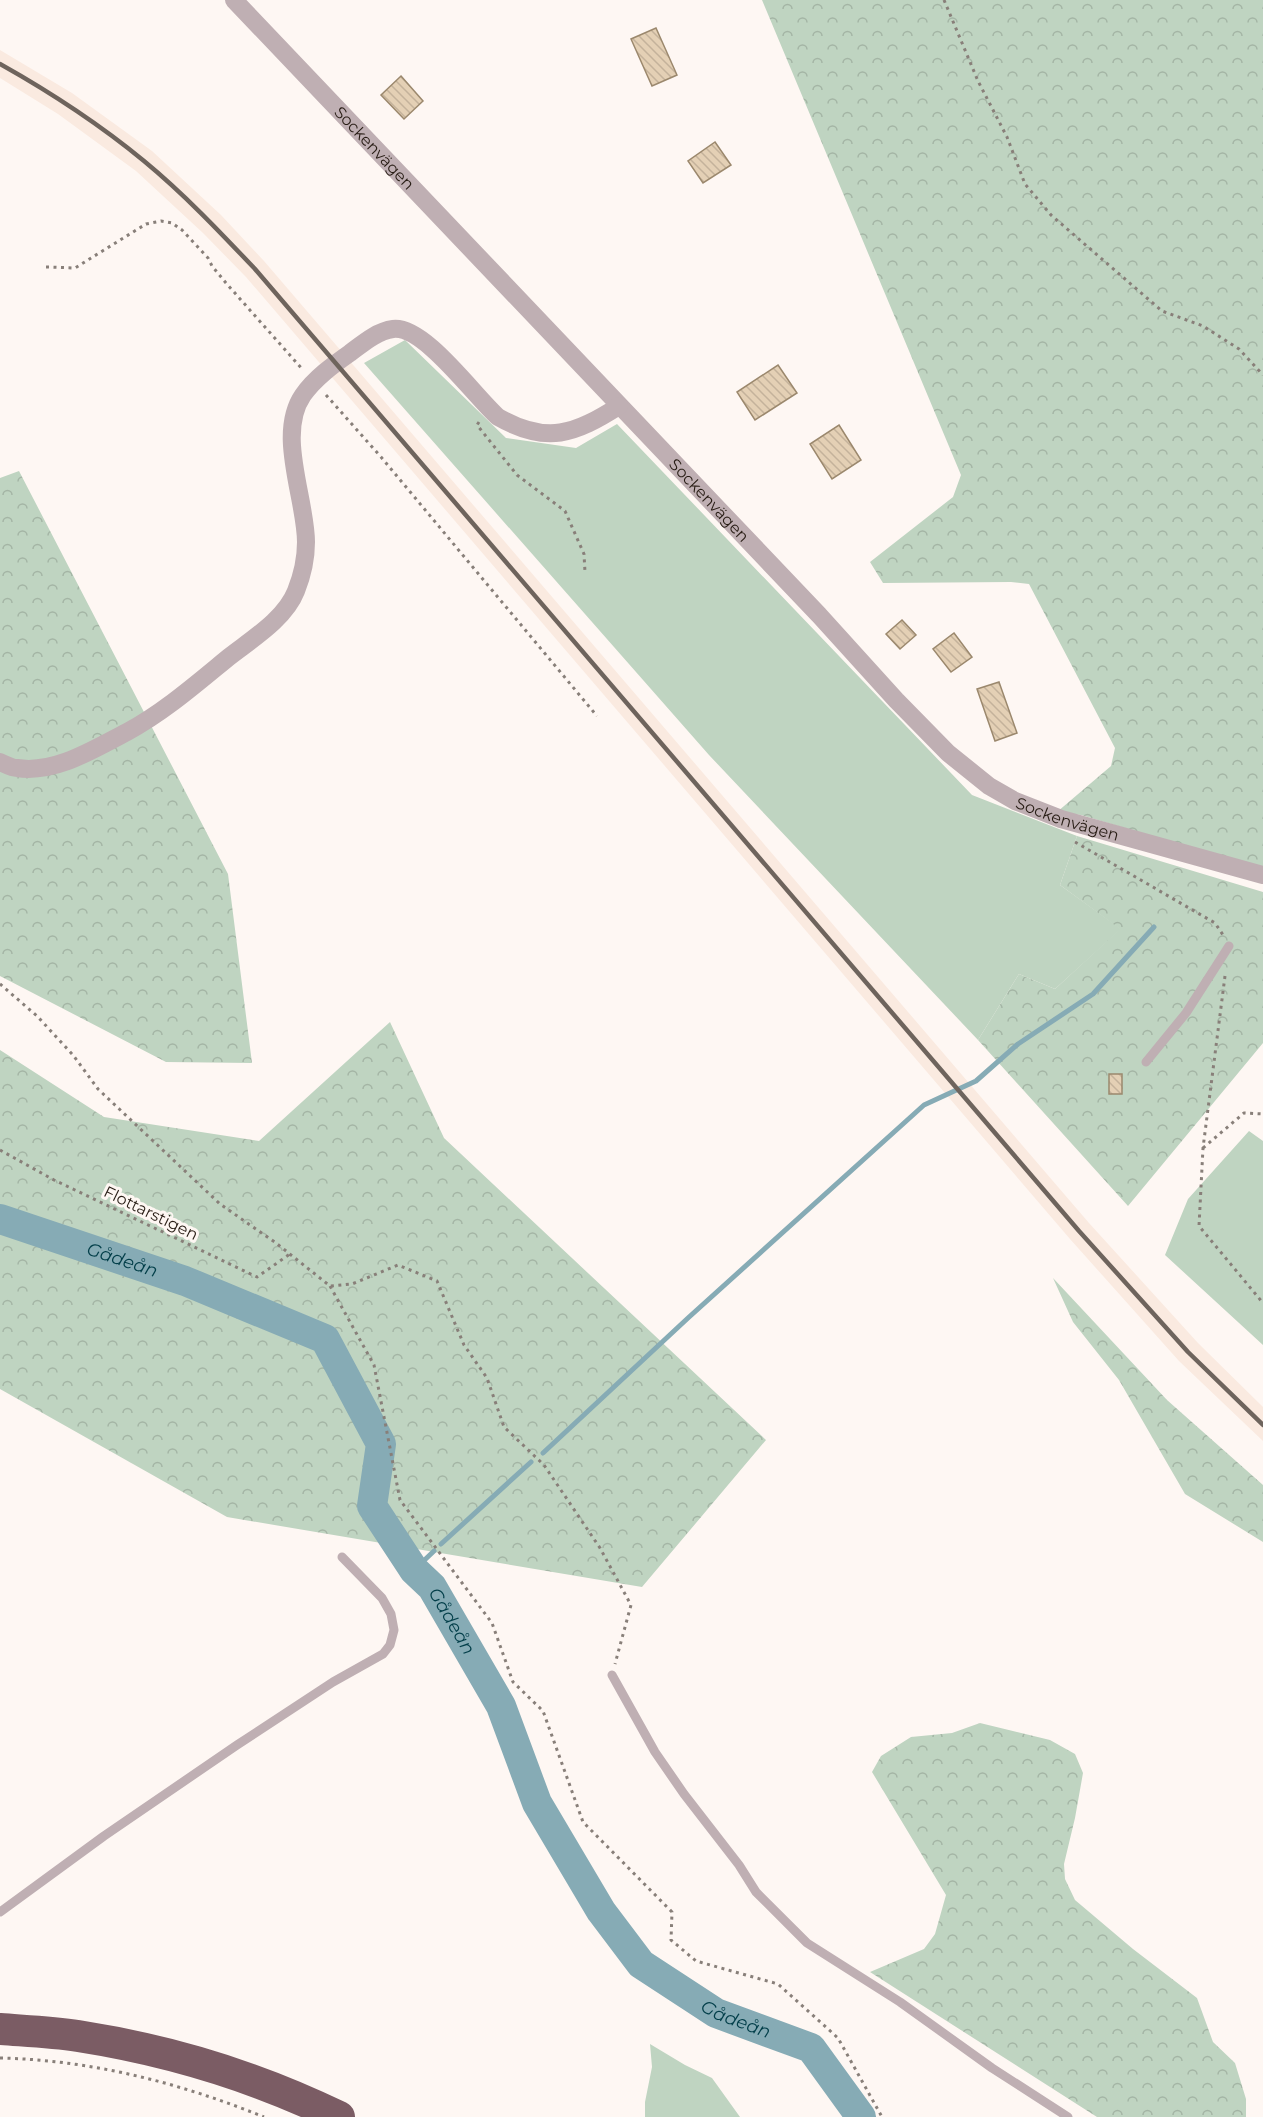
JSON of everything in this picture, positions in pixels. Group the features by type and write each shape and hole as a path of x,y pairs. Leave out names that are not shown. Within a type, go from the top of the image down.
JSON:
{"highway":[{"path":"0,2029 75,2036 134,2046 187,2059 243,2076 339,2117"}],"street":[{"name":"Sockenvägen","path":"234,0 948,753 989,786 1015,801 1061,819 1263,875"},
{"path":"0,762 15,768 44,769 101,746 136,727 174,702 269,625 288,605 296,592 303,568 306,543 293,452 294,418 302,397 314,383 372,338 384,332 401,329 417,335 431,346 486,407 510,425 532,433 555,434 592,423 620,406"}],"lane":[{"path":"1146,1062 1186,1013 1229,946"},
{"path":"0,1912 104,1836 237,1745 333,1682 383,1654 390,1645 394,1630 391,1614 382,1598 342,1557"},
{"path":"612,1675 655,1752 684,1794 739,1865 756,1892 807,1943 900,2002 992,2068 1068,2117"}],"path":[{"path":"944,0 978,81 1007,137 1025,184 1051,214 1162,311 1203,326 1239,349 1263,375"},
{"path":"46,267 75,267 146,224 161,221 172,223 183,230 226,283 381,457 597,716"},
{"path":"486,407 477,425 517,475 565,512 584,554 585,572"},
{"path":"1061,819 1071,839 1215,923 1229,946 1203,1148 1199,1226 1263,1304"},
{"path":"0,984 44,1024 73,1055 98,1089 220,1204 330,1286 374,1365 400,1500 492,1623 513,1682 543,1711 583,1822 672,1912 671,1940 696,1961 778,1984 838,2038 882,2117"},
{"path":"1203,1148 1244,1113 1263,1114"},
{"name":"Flottarstigen","path":"0,1150 64,1185 257,1277 290,1254"},
{"path":"330,1286 352,1284 398,1265 437,1281 464,1345 487,1378 504,1427 544,1465 600,1548 631,1605 612,1675"},
{"path":"0,2058 70,2063 128,2073 181,2086 264,2117"}],"shaded area":[{"path":"0,50 72,93 152,151 221,215 264,261 1089,1223 1198,1343 1263,1407 1263,1441 1179,1361 1070,1239 246,277 203,233 136,171 58,114 0,78"}],"green space":[{"path":"762,0 1263,0 1263,869 1081,815 1057,812 1111,766 1115,748 1029,584 1011,582 883,583 870,562 953,497 961,475"},
{"path":"405,340 506,438 576,448 617,424 972,795 1077,836 1060,885 1121,929 1055,989 1019,974 978,1040 709,755 364,363"},
{"path":"19,471 228,874 252,1063 166,1062 0,976 0,478"},
{"path":"1077,836 1263,892 1263,1043 1128,1206 978,1040 1019,974 1055,989 1120,929 1060,885"},
{"path":"390,1022 444,1138 766,1440 642,1587 227,1517 0,1389 0,1050 104,1117 259,1141"},
{"path":"1249,1131 1263,1141 1263,1345 1165,1255 1188,1199"},
{"path":"1053,1278 1167,1400 1263,1485 1263,1542 1185,1494 1119,1380 1073,1322"},
{"path":"980,1723 1050,1740 1075,1754 1083,1773 1064,1864 1065,1879 1075,1900 1133,1949 1197,1998 1213,2042 1235,2063 1246,2099 1246,2117 1097,2117 870,1972 924,1949 935,1934 946,1895 872,1772 881,1756 911,1737 952,1733"},
{"path":"650,2044 712,2078 740,2117 645,2117 645,2102 652,2067"}],"building":[{"path":"656,28 677,75 652,86 631,39"},
{"path":"401,76 423,101 404,119 381,95"},
{"path":"715,142 731,165 703,183 688,161"},
{"path":"778,365 797,393 755,420 737,392"},
{"path":"839,425 861,460 832,479 810,444"},
{"path":"902,620 916,635 900,649 886,634"},
{"path":"954,633 972,657 951,672 933,649"},
{"path":"999,682 1017,733 995,741 977,689"},
{"path":"1109,1074 1122,1074 1122,1094 1109,1094"}],"waterway":[{"path":"543,1453 688,1318 924,1105 976,1081 1018,1044 1093,994 1154,927"},
{"name":"Gådeån","path":"0,1219 185,1281 325,1339 381,1444 372,1506 414,1570 432,1587 501,1706 537,1803 601,1911 641,1964 716,2013 811,2048 861,2117"},
{"path":"441,1544 531,1462"},
{"path":"414,1570 434,1551"}],"railway":[{"path":"0,64 74,109 144,161 215,227 255,269 1079,1231 1188,1352 1263,1425"}]}
